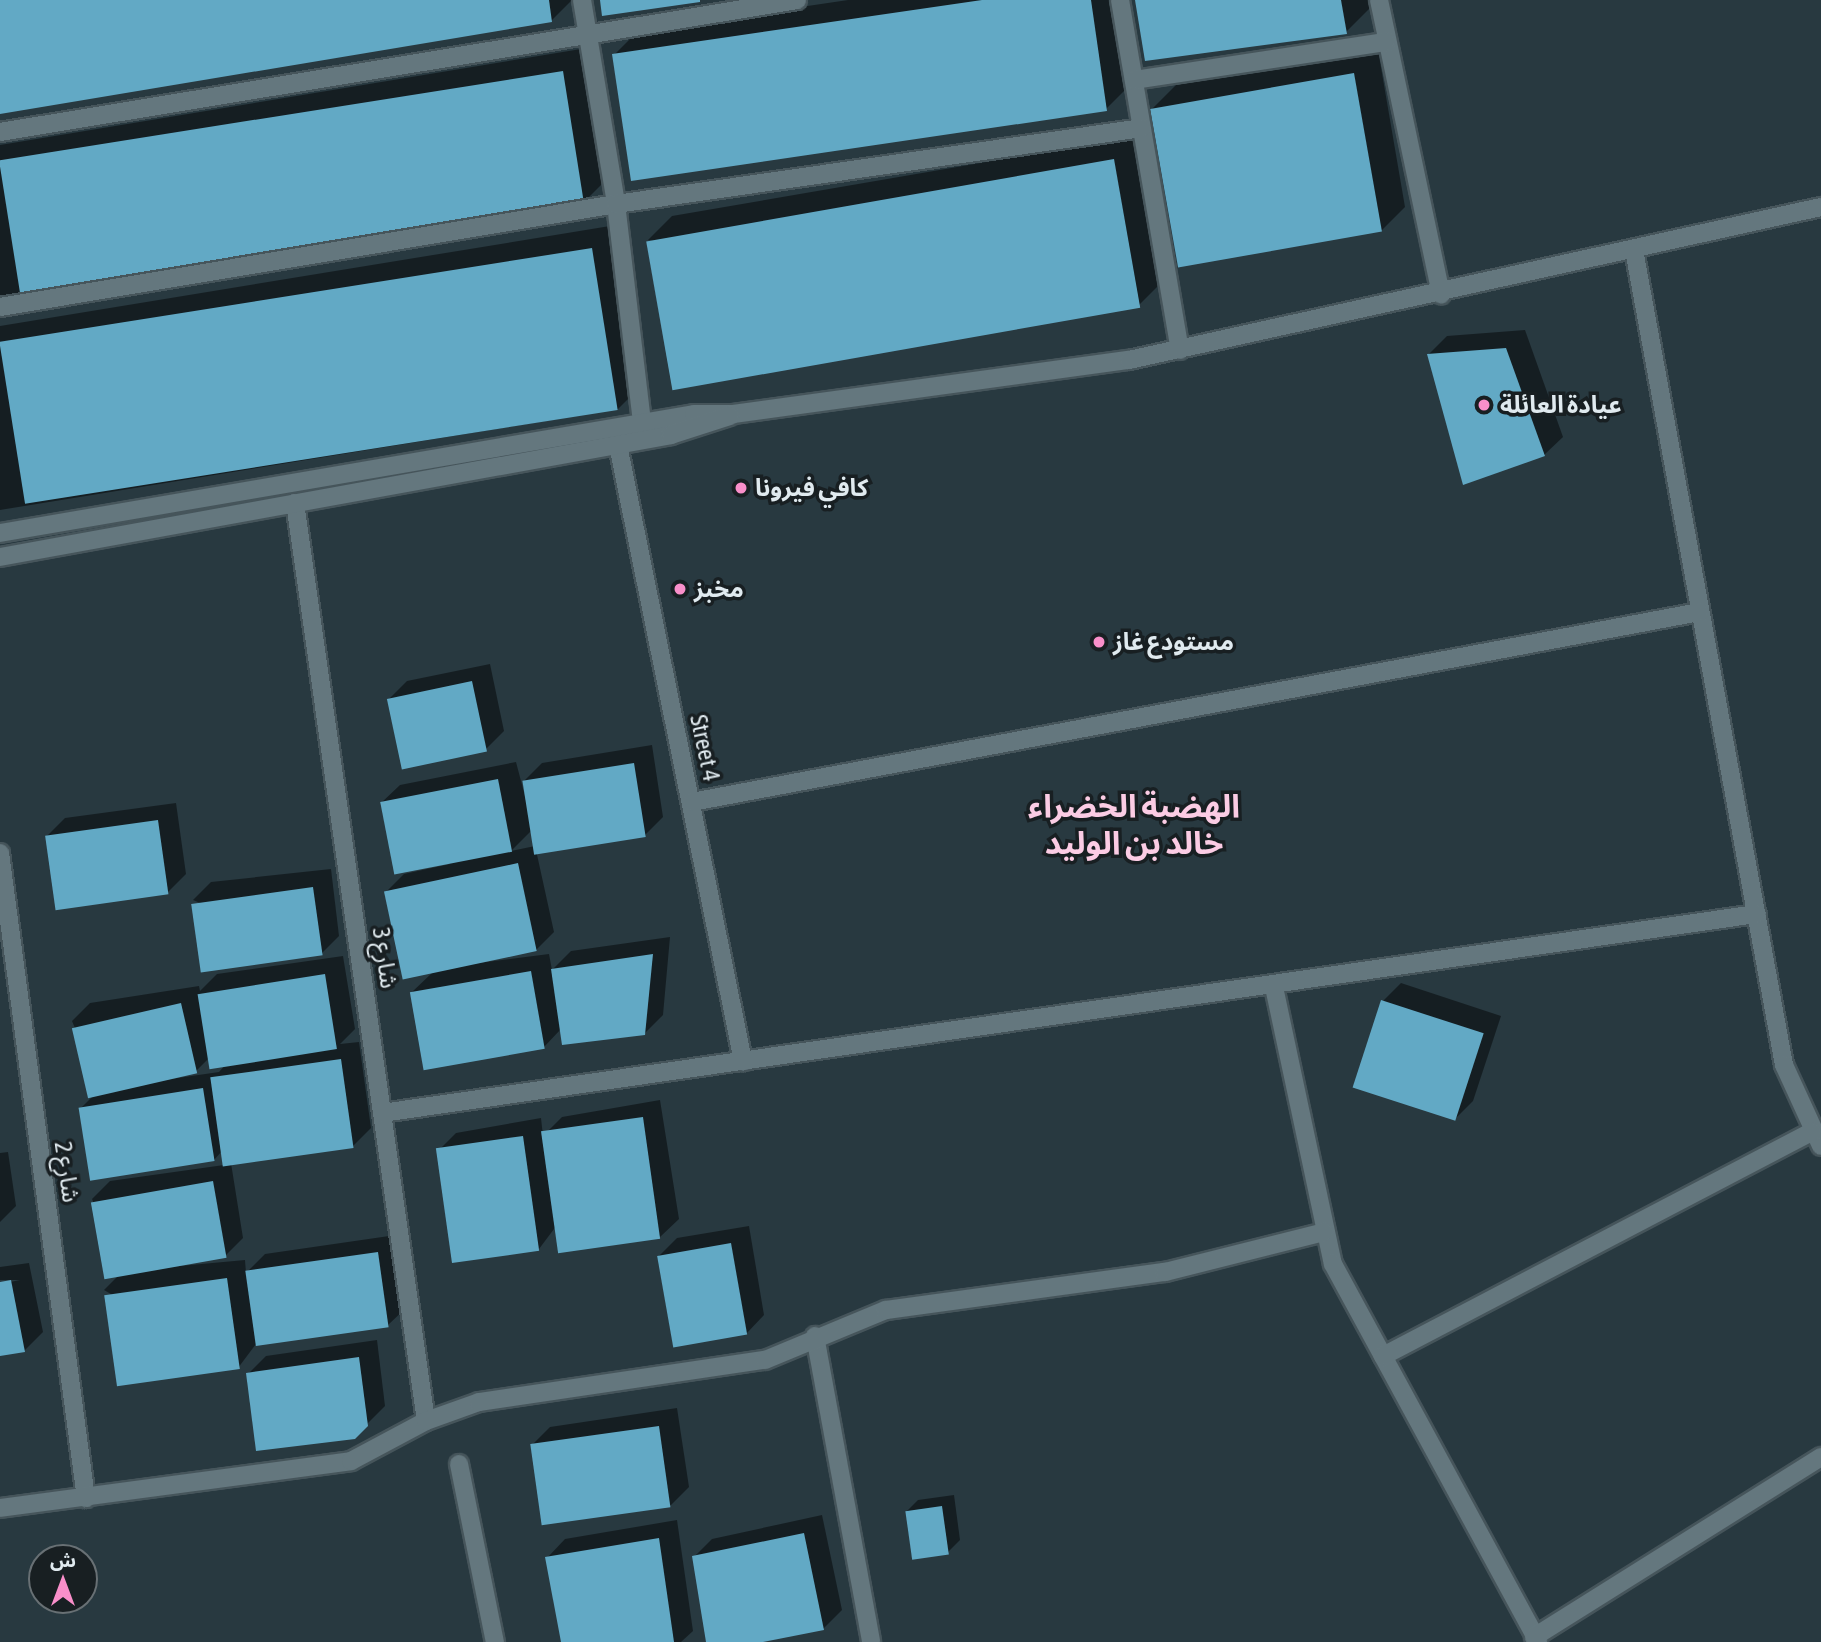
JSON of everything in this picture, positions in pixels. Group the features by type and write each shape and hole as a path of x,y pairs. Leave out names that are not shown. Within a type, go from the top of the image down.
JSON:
{"street":[{"path":"582,0 616,204 642,422"},
{"path":"0,132 797,0"},
{"path":"1120,0 1180,350"},
{"path":"1379,0 1441,295"},
{"path":"1133,80 1387,42"},
{"path":"0,307 616,204 1142,128"},
{"path":"0,533 642,422 733,414 1180,350 1441,295 1821,208"},
{"path":"1383,1356 1817,1139 1784,1065 1634,250"},
{"path":"0,557 618,445 697,429 733,414"},
{"name":"Street 4","path":"618,445 743,1061"},
{"name":"شارع 3","path":"295,503 426,1420"},
{"path":"691,803 1699,612"},
{"name":"شارع 2","path":"0,853 86,1498"},
{"path":"382,1113 1274,987 1756,914"},
{"path":"1274,987 1324,1232 1333,1264 1536,1639 1819,1463"},
{"path":"0,1508 351,1461 426,1420 479,1402 765,1360 815,1336 886,1310 1165,1272 1324,1232"},
{"path":"815,1336 871,1642"},
{"path":"459,1464 495,1642"}],"building":[{"path":"0,0 549,0 552,22 0,114"},
{"path":"600,0 700,0 700,2 602,16"},
{"path":"982,0 1091,0 1107,111 631,181 612,54"},
{"path":"1135,0 1341,0 1347,34 1145,61"},
{"path":"563,71 584,204 20,294 0,160"},
{"path":"1354,73 1382,232 1178,267 1150,109"},
{"path":"1114,159 1140,308 672,390 646,241"},
{"path":"592,248 618,410 25,504 0,342"},
{"name":"عيادة العائلة","path":"1506,348 1545,456 1463,485 1427,354"},
{"path":"472,681 487,751 402,770 387,699"},
{"path":"634,763 646,837 534,855 522,781"},
{"path":"498,779 512,852 394,875 380,802"},
{"path":"158,820 168,894 56,910 45,836"},
{"path":"518,863 537,951 403,980 384,891"},
{"path":"313,887 323,955 201,972 191,904"},
{"path":"653,954 645,1035 562,1045 551,969"},
{"path":"531,971 545,1049 424,1070 410,992"},
{"path":"325,974 337,1049 209,1069 198,994"},
{"path":"1381,1000 1484,1033 1455,1121 1353,1087"},
{"path":"181,1003 197,1073 88,1098 72,1028"},
{"path":"341,1059 354,1148 223,1166 210,1077"},
{"path":"203,1088 215,1161 90,1181 79,1108"},
{"path":"643,1117 660,1239 558,1253 541,1131"},
{"path":"523,1136 539,1251 452,1263 436,1148"},
{"path":"213,1181 227,1258 104,1279 91,1203"},
{"path":"731,1243 747,1335 673,1348 657,1256"},
{"path":"378,1252 389,1327 256,1346 245,1271"},
{"path":"227,1278 240,1369 117,1386 104,1295"},
{"path":"11,1280 25,1352 0,1356 0,1282"},
{"path":"359,1357 368,1426 355,1439 256,1451 246,1373"},
{"path":"659,1426 670,1507 542,1525 530,1444"},
{"path":"942,1506 949,1555 912,1560 905,1511"},
{"path":"804,1533 824,1630 763,1642 706,1642 692,1556"},
{"path":"659,1538 674,1642 561,1642 545,1557"}],"place":[{"name":"عيادة العائلة","path":"1484,405"},
{"name":"كافي فيرونا","path":"741,488"},
{"name":"مخبز","path":"680,589"},
{"name":"مستودع غاز","path":"1099,642"}],"district":[{"name":"الهضبة الخضراء خالد بن الوليد","path":"1134,826"}]}
